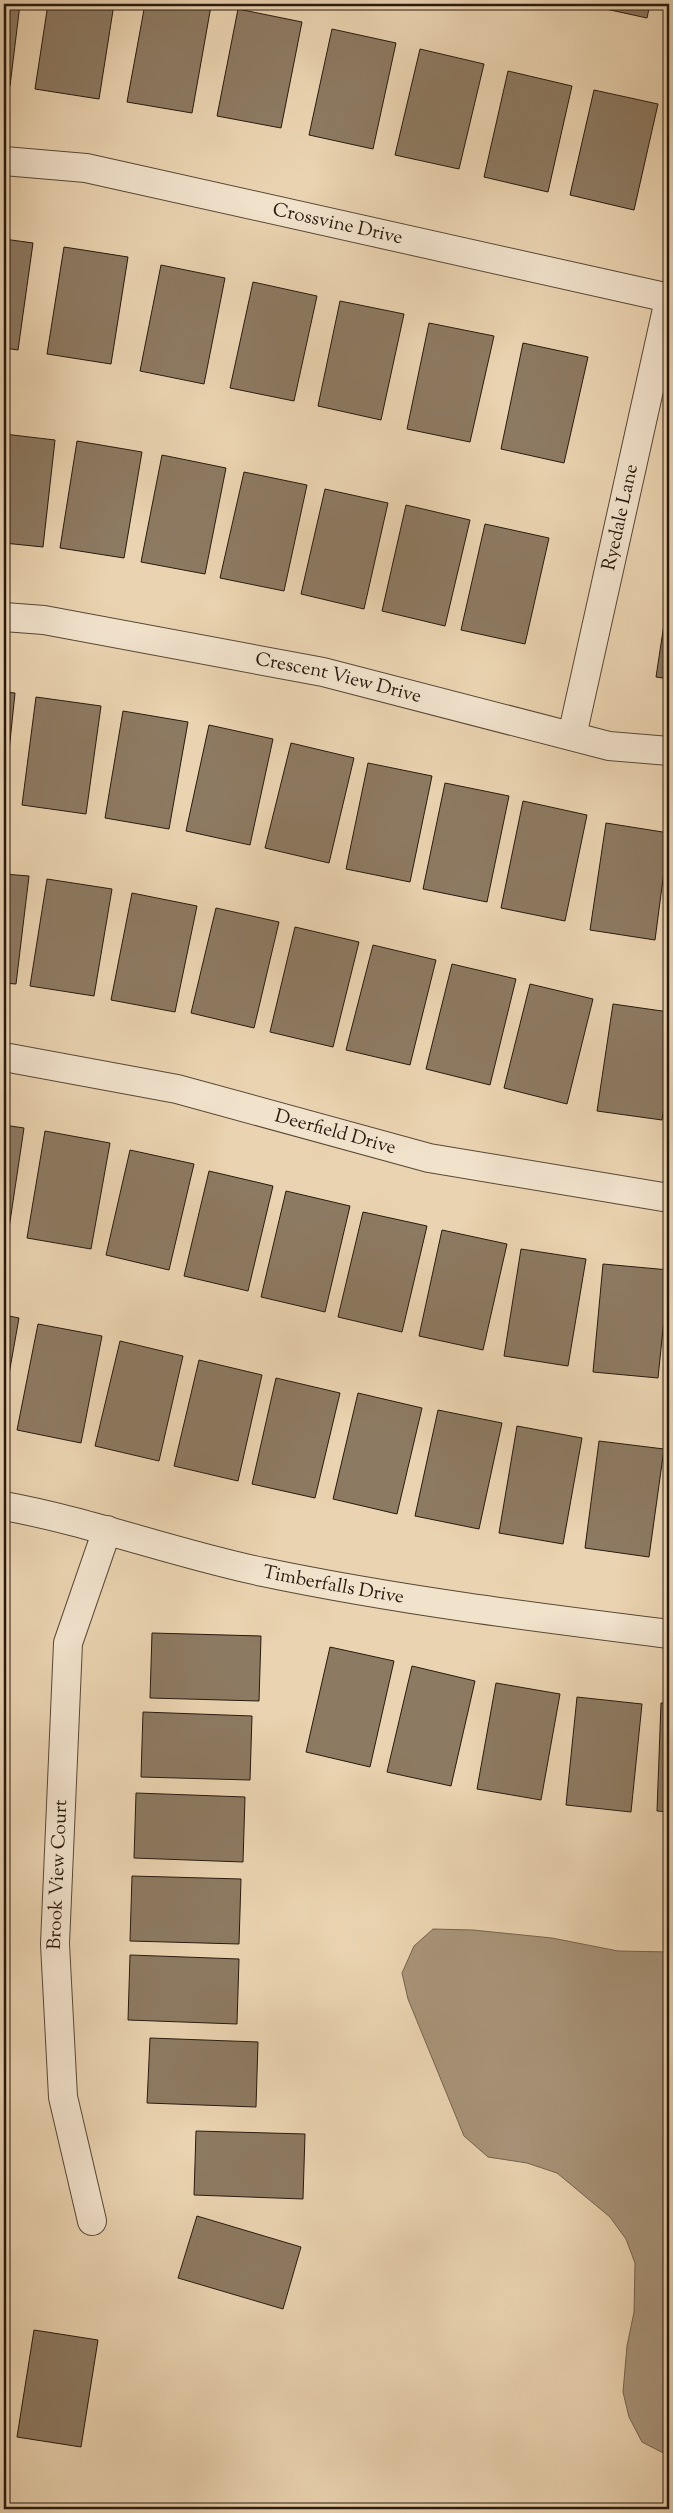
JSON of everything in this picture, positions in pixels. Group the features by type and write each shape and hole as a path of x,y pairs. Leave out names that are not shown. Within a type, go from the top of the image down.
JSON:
{"street":[{"name":"Crossvine Drive","path":"4,161 86,168 669,299"},
{"name":"Ryedale Lane","path":"572,736 669,299"},
{"name":"Crescent View Drive","path":"4,617 44,620 323,672 609,746 669,751"},
{"name":"Deerfield Drive","path":"4,1057 177,1089 429,1158 669,1198"},
{"name":"Timberfalls Drive","path":"4,1506 50,1514 262,1572 508,1614 669,1634"},
{"name":"Brook View Court","path":"92,2221 63,2097 55,1944 68,1643 107,1530"}],"shaded area":[{"path":"433,1929 473,1930 552,1938 618,1951 669,1952 669,2456 642,2442 629,2417 623,2392 627,2346 634,2312 635,2263 626,2239 610,2217 557,2173 527,2163 488,2157 464,2136 408,1999 402,1973 414,1946"}],"building":[{"path":"4,4 20,4 10,86 4,85"},
{"path":"48,4 114,4 99,99 35,89"},
{"path":"145,4 197,4 211,6 192,113 127,102"},
{"path":"583,4 650,4 647,18"},
{"path":"238,9 302,22 281,128 217,116"},
{"path":"332,29 396,43 373,149 309,135"},
{"path":"420,49 484,64 459,169 395,155"},
{"path":"508,71 572,86 548,192 484,177"},
{"path":"594,90 658,104 634,210 570,195"},
{"path":"669,192 669,223 664,222"},
{"path":"4,239 33,243 18,350 4,348"},
{"path":"64,247 128,257 111,364 47,354"},
{"path":"161,265 225,278 204,384 140,371"},
{"path":"253,282 317,296 294,401 230,388"},
{"path":"340,301 404,314 381,420 318,406"},
{"path":"429,323 494,336 470,442 407,429"},
{"path":"523,343 588,357 564,463 501,449"},
{"path":"4,434 55,440 43,547 4,543"},
{"path":"77,441 142,452 124,558 60,548"},
{"path":"162,455 226,468 205,574 141,562"},
{"path":"244,472 307,485 284,591 220,578"},
{"path":"325,489 388,503 364,609 301,594"},
{"path":"406,505 470,520 445,626 382,611"},
{"path":"485,524 549,538 525,644 461,630"},
{"path":"669,591 669,679 656,677"},
{"path":"4,692 15,693 4,800"},
{"path":"36,697 101,706 86,814 22,805"},
{"path":"123,711 188,722 169,829 105,818"},
{"path":"209,725 273,739 250,845 186,831"},
{"path":"291,743 354,758 329,863 265,848"},
{"path":"368,763 432,776 410,882 346,869"},
{"path":"445,783 509,796 487,902 423,889"},
{"path":"523,801 587,815 565,921 501,908"},
{"path":"606,823 669,833 655,940 590,930"},
{"path":"4,874 29,876 16,984 4,983"},
{"path":"47,879 112,889 94,996 30,986"},
{"path":"132,893 197,906 175,1012 111,1000"},
{"path":"216,908 279,922 254,1028 191,1013"},
{"path":"295,927 359,942 333,1047 270,1032"},
{"path":"373,945 436,960 410,1065 346,1050"},
{"path":"452,964 516,979 490,1085 426,1069"},
{"path":"530,984 593,999 567,1104 504,1088"},
{"path":"613,1004 669,1012 669,1071 662,1120 597,1111"},
{"path":"4,1125 24,1128 8,1235 4,1234"},
{"path":"45,1131 110,1143 91,1249 27,1238"},
{"path":"130,1150 194,1164 169,1270 106,1255"},
{"path":"209,1171 273,1186 248,1291 184,1276"},
{"path":"286,1191 350,1206 325,1312 261,1297"},
{"path":"363,1212 427,1226 402,1332 338,1317"},
{"path":"442,1230 507,1244 483,1350 419,1336"},
{"path":"521,1249 586,1259 568,1366 504,1356"},
{"path":"603,1264 669,1270 658,1378 593,1372"},
{"path":"4,1315 19,1318 4,1402"},
{"path":"38,1324 102,1336 81,1443 17,1430"},
{"path":"120,1341 183,1356 159,1461 95,1446"},
{"path":"199,1360 262,1375 238,1481 174,1466"},
{"path":"276,1378 340,1393 315,1498 252,1484"},
{"path":"358,1393 422,1408 397,1514 333,1499"},
{"path":"438,1410 502,1423 479,1529 415,1516"},
{"path":"517,1426 582,1438 563,1544 499,1533"},
{"path":"599,1441 664,1449 649,1557 585,1548"},
{"path":"152,1633 261,1636 259,1701 150,1698"},
{"path":"330,1647 394,1661 370,1767 306,1752"},
{"path":"412,1666 475,1681 451,1786 387,1772"},
{"path":"496,1683 560,1694 541,1800 477,1789"},
{"path":"577,1697 642,1704 631,1812 566,1805"},
{"path":"661,1703 669,1703 669,1812 657,1811"},
{"path":"143,1712 252,1716 250,1780 141,1777"},
{"path":"136,1793 245,1797 243,1862 134,1858"},
{"path":"132,1876 241,1879 239,1944 130,1941"},
{"path":"130,1955 239,1959 237,2024 128,2020"},
{"path":"150,2038 258,2042 256,2107 147,2103"},
{"path":"196,2131 305,2134 303,2199 194,2195"},
{"path":"197,2216 301,2247 283,2309 178,2278"},
{"path":"34,2330 98,2340 81,2447 17,2437"}]}
